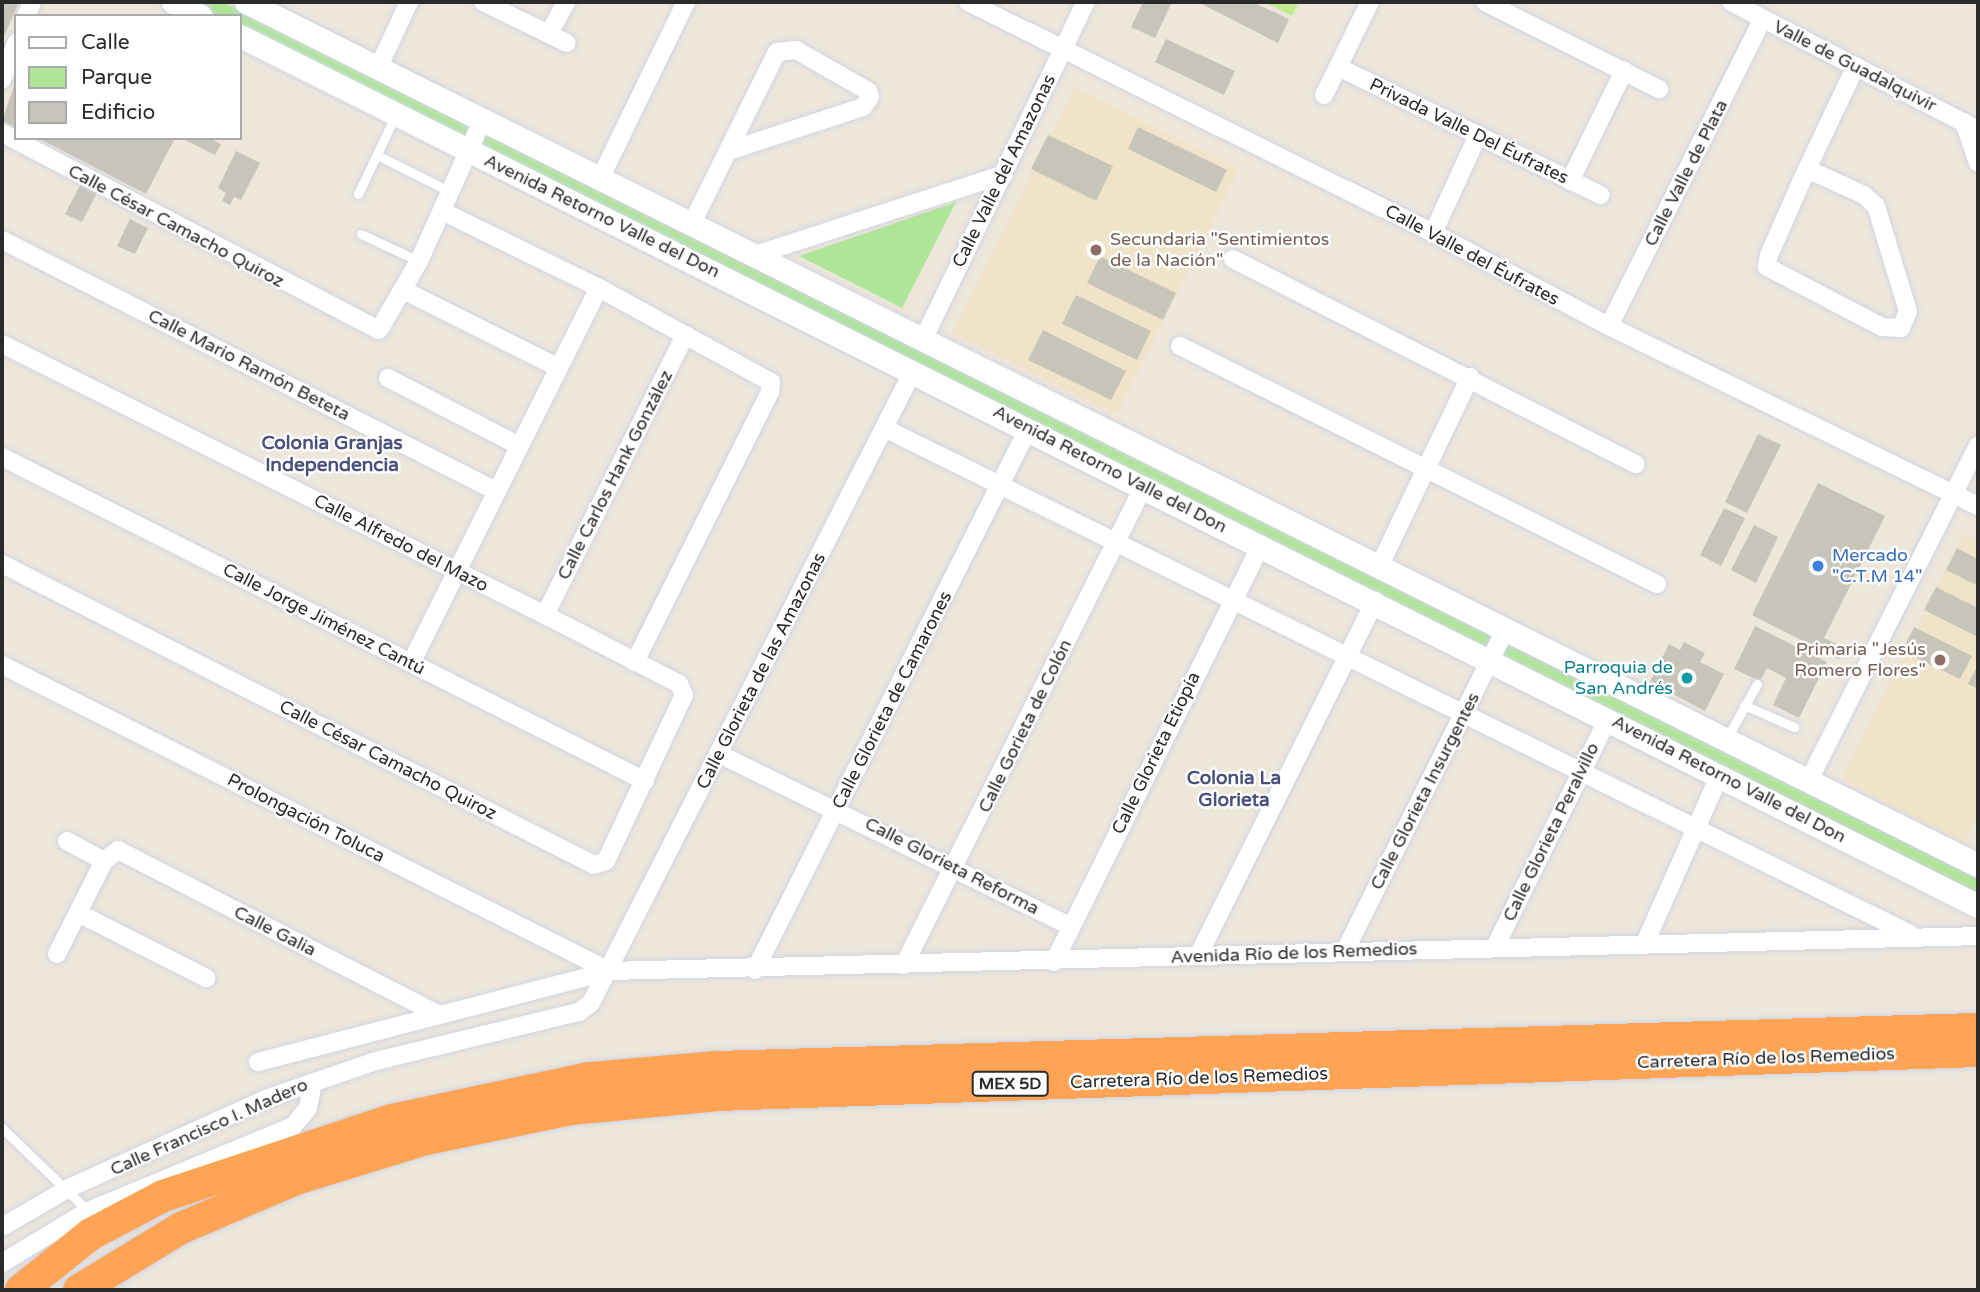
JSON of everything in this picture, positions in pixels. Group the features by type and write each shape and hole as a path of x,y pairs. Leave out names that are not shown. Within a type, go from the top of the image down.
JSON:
{"highway":[{"name":"Carretera Río de los Remedios","path":"35,1286 129,1211 163,1196 196,1188 330,1138 524,1089 679,1069 1978,1028"},
{"name":"Carretera Río de los Remedios","path":"79,1290 181,1228 296,1180 426,1139 571,1109 718,1095 1978,1051"}],"street":[{"path":"173,2 197,14"},
{"name":"Avenida Retorno Valle del Don","path":"246,2 1378,569 1978,865"},
{"path":"378,68 409,2"},
{"path":"482,2 567,43"},
{"path":"549,34 566,2"},
{"path":"600,179 686,2"},
{"name":"Calle Valle del Éufrates","path":"968,2 1433,233 1609,326 1978,506"},
{"name":"Calle Valle del Amazonas","path":"923,340 1086,2"},
{"path":"1324,95 1370,2"},
{"path":"1485,2 1659,89"},
{"name":"Valle de Guadalquivir","path":"1731,2 1971,126"},
{"name":"Calle Valle de Plata","path":"1609,326 1763,19"},
{"name":"Avenida Retorno Valle del Don","path":"242,37 394,116 471,151 1491,659 1978,906"},
{"path":"2,80 14,48"},
{"path":"691,225 773,57 782,49 796,50 868,91 870,97 863,107 728,151"},
{"name":"Privada Valle Del Éufrates","path":"1338,66 1600,195"},
{"path":"1807,169 1864,195 1876,206 1908,312 1901,328 1882,327 1767,267 1807,169 1856,66"},
{"name":"Privada Valle Del Éufrates","path":"1570,181 1624,71"},
{"name":"Calle César Camacho Quiroz","path":"15,140 369,328 385,326 419,261 471,151 482,121"},
{"path":"1971,126 1978,163"},
{"name":"Privada Valle Del Éufrates","path":"1433,233 1478,135"},
{"path":"752,256 1004,174"},
{"path":"442,211 764,374 771,387 635,662"},
{"name":"Calle Mario Ramón Beteta","path":"2,240 496,491"},
{"path":"1233,259 1470,377 1636,464"},
{"path":"411,663 598,288"},
{"path":"403,290 559,368"},
{"name":"Calle Carlos Hank González","path":"545,615 685,335"},
{"name":"Calle Alfredo del Mazo","path":"2,344 545,615 684,690"},
{"path":"1180,346 1426,472 1657,584"},
{"name":"Calle Glorieta de las Amazonas","path":"609,971 913,371"},
{"path":"1378,569 1470,377"},
{"path":"388,379 520,446"},
{"path":"884,428 1913,936"},
{"name":"Calle Glorieta de Camarones","path":"755,970 1028,429"},
{"path":"1808,782 1978,445"},
{"name":"Calle Jorge Jiménez Cantú","path":"2,457 645,781"},
{"name":"Calle Gorieta de Colón","path":"904,965 1144,486"},
{"name":"Calle Glorieta Etiopía","path":"1054,962 1261,545"},
{"name":"Calle César Camacho Quiroz","path":"2,564 594,865 606,860 645,781 684,690"},
{"path":"1198,956 1375,601"},
{"name":"Calle Glorieta Insurgentes","path":"1345,951 1505,630"},
{"name":"Prolongación Toluca","path":"2,665 609,971"},
{"name":"Calle Glorieta Peralvillo","path":"1495,947 1608,718"},
{"name":"Calle Glorieta Reforma","path":"719,754 837,808 1070,926"},
{"path":"1644,945 1720,774"},
{"name":"Calle Galia","path":"67,841 109,855 437,1014"},
{"path":"57,954 109,855"},
{"path":"78,913 206,978"},
{"name":"Avenida Río de los Remedios","path":"609,971 755,970 1345,951 1978,936"},
{"path":"258,1062 609,971"},
{"name":"Calle Francisco I. Madero","path":"2,1227 69,1188 313,1082 376,1061 579,1012 591,1003 609,971"},
{"path":"2,1263 89,1211 293,1126 308,1108 313,1082"}],"lane":[{"path":"358,194 394,116"},
{"path":"377,155 451,192"},
{"path":"361,234 419,261"},
{"path":"1726,739 1757,684"},
{"path":"1744,705 1794,727"},
{"path":"2,1128 69,1188 89,1211"}],"shaded area":[{"name":"Secundaria \"Sentimientos de la Nación\"","path":"1075,87 1240,168 1117,414 952,333"},
{"name":"Primaria \"Jesús Romero Flores\"","path":"1964,533 1978,540 1978,815 1964,843 1842,779"}],"green space":[{"path":"184,2 223,2 1978,877 1978,899 242,31 242,14 208,14"},
{"path":"1264,2 1299,2 1292,16"},
{"path":"956,202 902,308 799,256"}],"building":[{"path":"2,2 19,2 2,41"},
{"path":"1143,2 1172,2 1155,38 1131,27"},
{"path":"1198,2 1252,2 1289,19 1278,43"},
{"path":"1166,39 1235,71 1224,95 1155,62"},
{"path":"14,86 14,126 2,121"},
{"path":"1138,127 1227,170 1216,192 1128,149"},
{"path":"1048,135 1113,166 1096,201 1031,169"},
{"path":"42,140 174,140 146,194"},
{"path":"185,140 213,140 221,144 215,155"},
{"path":"236,151 260,163 241,200 234,197 230,205 222,201 226,193 218,188"},
{"path":"81,183 98,191 82,222 65,214"},
{"path":"130,219 148,228 135,254 117,246"},
{"path":"1100,256 1176,293 1163,320 1087,283"},
{"path":"1076,295 1151,331 1137,360 1062,324"},
{"path":"1043,330 1126,371 1111,400 1028,360"},
{"path":"1758,434 1781,445 1747,513 1725,502"},
{"name":"Mercado \"C.T.M 14\"","path":"1818,483 1885,516 1824,638 1845,648 1839,659 1752,615"},
{"path":"1724,508 1745,518 1721,566 1700,555"},
{"path":"1754,525 1778,537 1756,583 1731,570"},
{"path":"1957,548 1978,559 1978,586 1946,570"},
{"path":"1936,587 1978,608 1978,637 1924,610"},
{"path":"1755,626 1827,662 1799,718 1773,705 1786,678 1767,668 1760,681 1734,669"},
{"path":"1914,627 1972,656 1960,679 1902,651"},
{"name":"Parroquia de San Andrés","path":"1684,642 1705,653 1700,662 1724,674 1705,711 1650,682 1669,644 1680,650"},
{"path":"1978,665 1978,689 1968,684"}],"place":[{"name":"Secundaria \"Sentimientos de la Nación\"","path":"1096,250"},
{"name":"Mercado \"C.T.M 14\"","path":"1818,566"},
{"name":"Primaria \"Jesús Romero Flores\"","path":"1940,660"},
{"name":"Parroquia de San Andrés","path":"1687,678"}],"district":[{"name":"Colonia Granjas Independencia","path":"332,455"},
{"name":"Colonia La Glorieta","path":"1234,790"}]}
